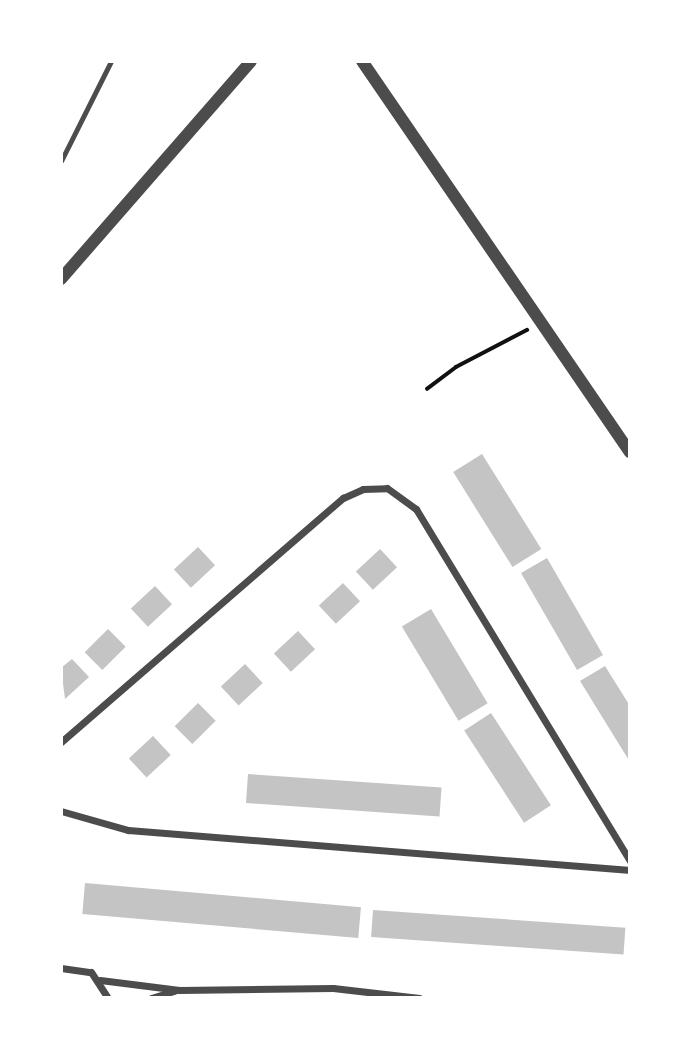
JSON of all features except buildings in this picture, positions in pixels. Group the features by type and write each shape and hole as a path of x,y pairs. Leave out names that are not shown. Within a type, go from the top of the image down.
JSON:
{"street":[{"path":"61,279 250,61"},
{"path":"362,61 630,452"},
{"path":"61,742 343,498 363,489 387,488 416,509 630,861"},
{"path":"61,811 128,830 630,870"},
{"path":"61,968 81,968 100,980 179,990 333,988 419,998"},
{"path":"100,980 108,998"},
{"path":"151,998 179,990"}],"lane":[{"path":"61,161 111,61"}],"path":[{"path":"427,389 456,367 541,322"}]}
